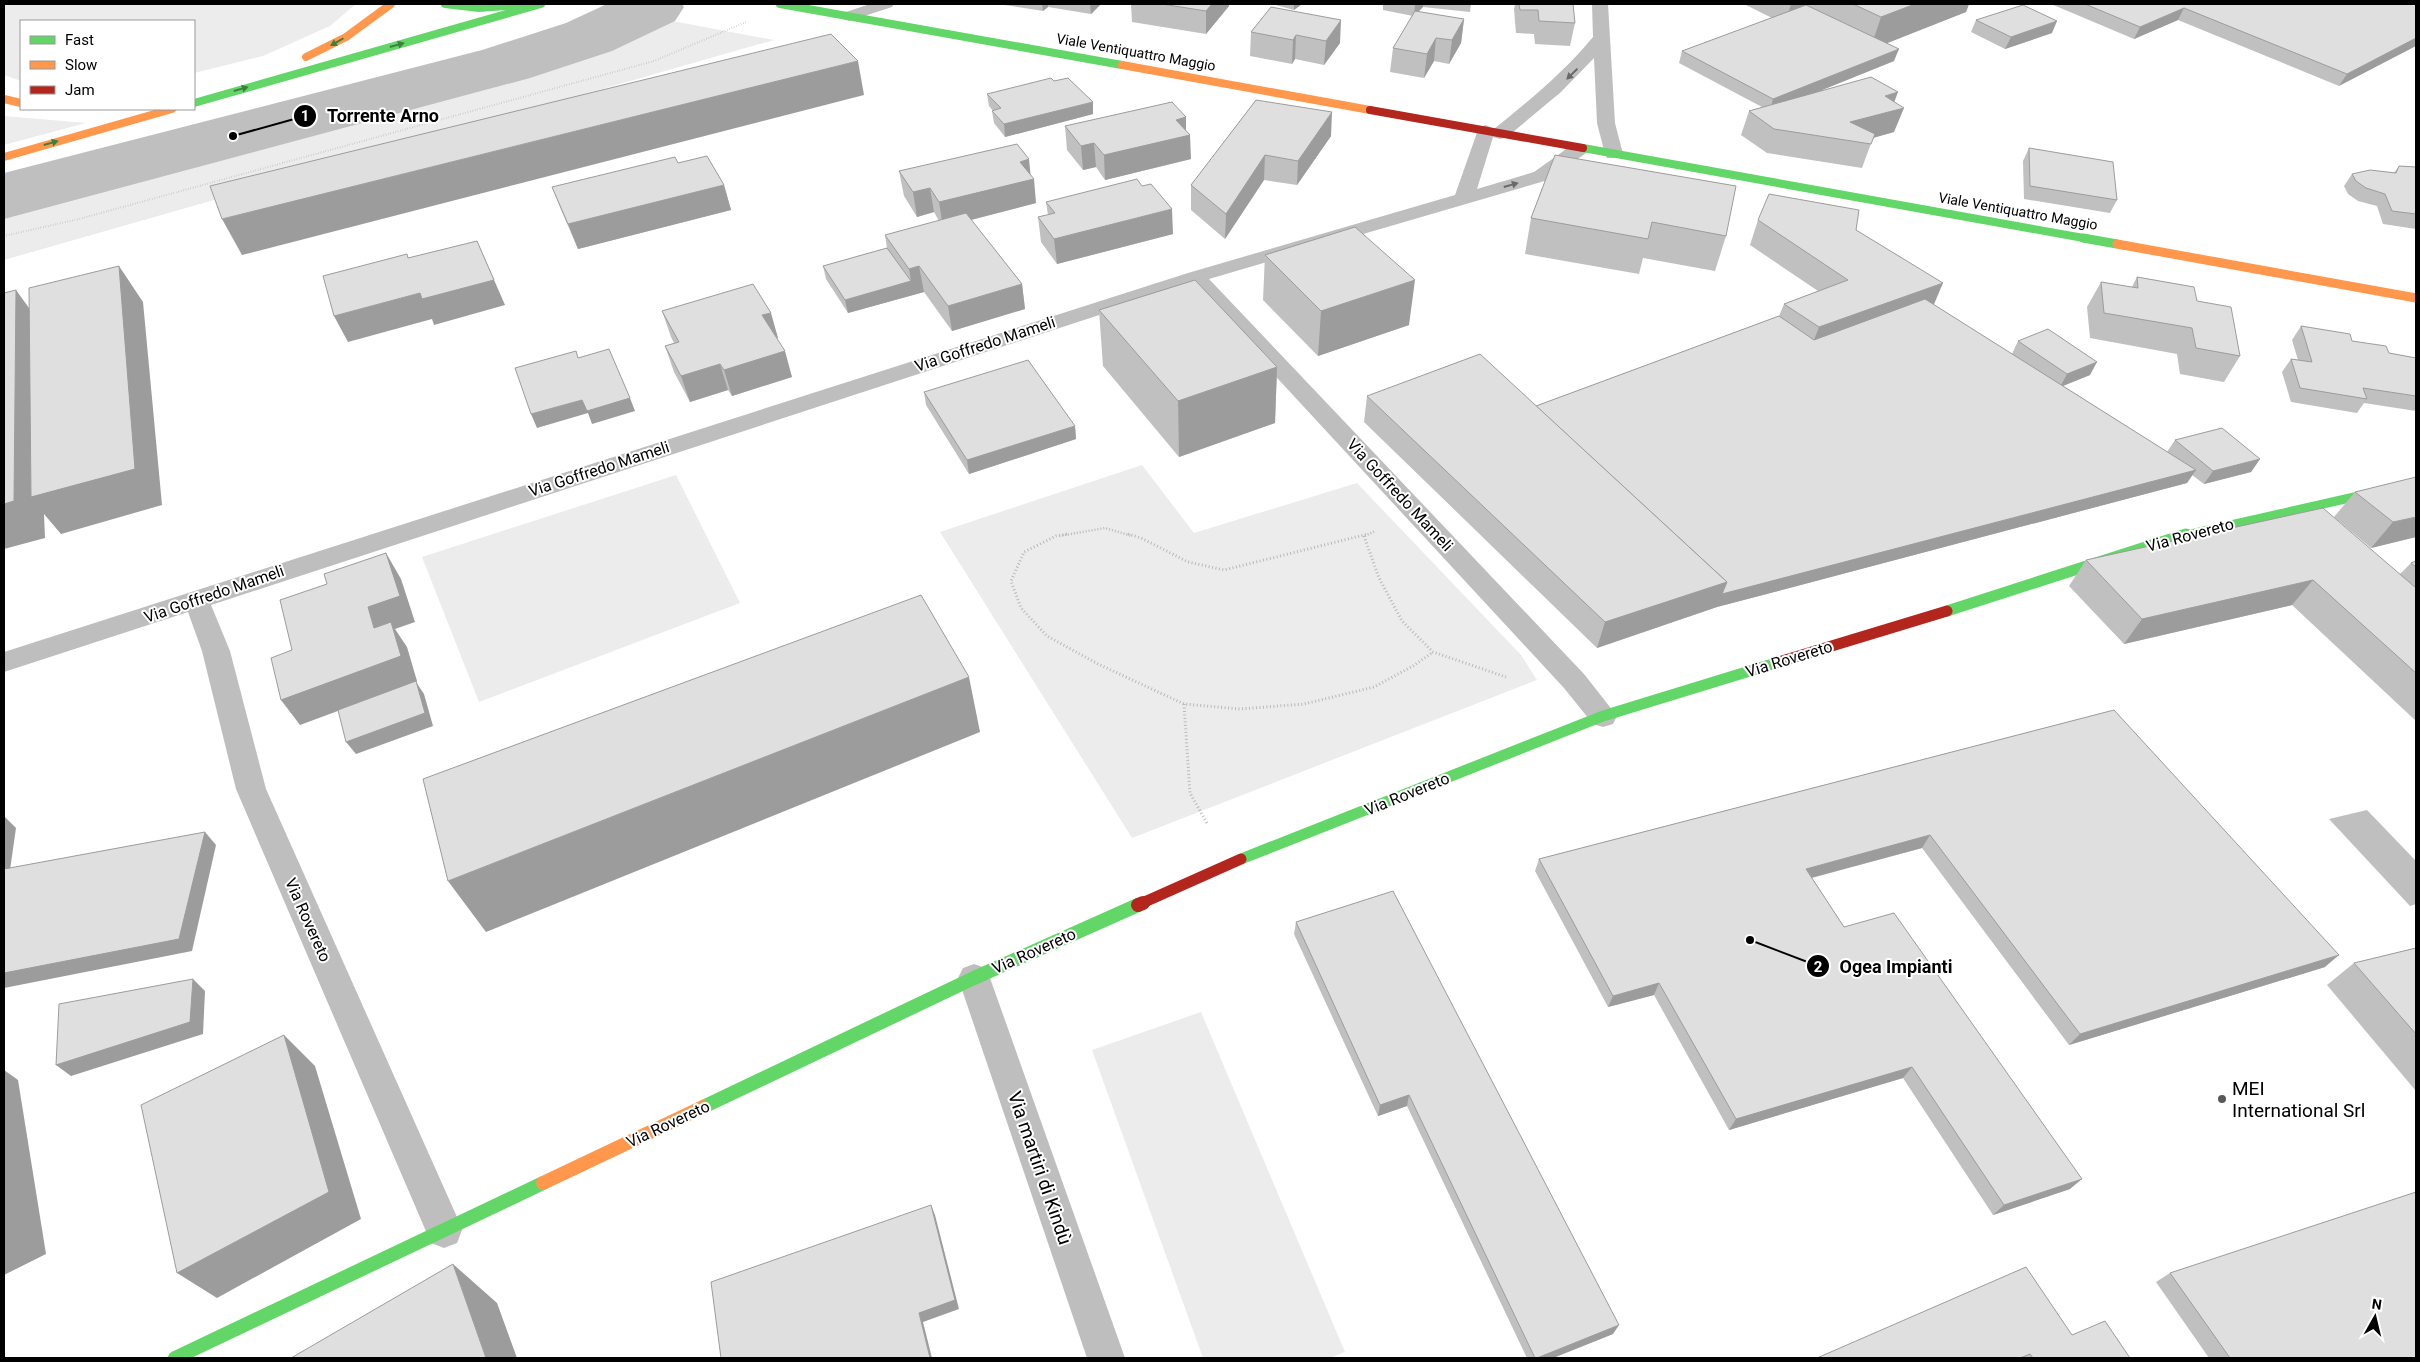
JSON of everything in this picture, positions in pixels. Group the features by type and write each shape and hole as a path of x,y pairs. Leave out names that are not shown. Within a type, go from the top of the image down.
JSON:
{"main road":[{"path":"249,75 290,63 328,48 391,4"},
{"path":"444,4 479,8 535,4"},
{"path":"195,102 541,4"},
{"name":"Viale Ventiquattro Maggio","path":"786,5 2416,298"},
{"path":"4,99 20,103"},
{"path":"4,157 168,110"},
{"name":"Via Rovereto","path":"175,1358 974,978 1230,864 1603,716 1931,616 2066,571 2190,533 2416,483"}],"street":[{"path":"849,16 886,4"},
{"path":"1600,4 1606,123 1614,154"},
{"path":"1464,198 1493,132 1550,95 1581,65 1603,36"},
{"name":"Via Goffredo Mameli","path":"4,662 1195,276 1541,176 1579,148"},
{"name":"Via Goffredo Mameli","path":"1195,276 1574,681 1603,716"},
{"name":"Via Rovereto","path":"196,601 216,651 251,790 444,1230"},
{"name":"Via martiri di Kindù","path":"974,978 1106,1358"}],"path":[{"path":"4,236 79,219 654,61 786,5"},
{"path":"1416,512 1364,536 1224,570 1188,562 1141,538 1105,528 1056,536 1024,552 1011,581 1021,608 1047,636 1098,664 1184,704 1240,709 1304,704 1374,687 1413,666 1433,652"},
{"path":"1364,536 1379,578 1402,621 1433,652 1516,680 1574,681"},
{"path":"1184,704 1190,793 1230,864"}],"shaded area":[{"path":"4,4 356,4 330,26 263,56 195,73 195,20 20,20 20,81 4,75"},
{"path":"662,19 774,40 4,260 4,208 78,186 567,65"},
{"path":"4,116 86,123 4,145"},
{"path":"1142,465 1194,533 1357,483 1521,655 1537,680 1132,838 940,532"},
{"path":"676,475 740,603 479,702 422,557"},
{"path":"2367,810 2416,861 2416,904 2410,906 2329,819"},
{"path":"1201,1012 1345,1352 1330,1358 1203,1358 1092,1050"}],"building":[{"path":"1162,4 1212,4 1206,11"},
{"path":"1519,4 1573,4 1575,23 1539,21 1538,10 1520,10"},
{"path":"1853,4 1915,4 1881,17"},
{"path":"2085,4 2416,4 2416,38 2347,74 2184,8 2140,27"},
{"path":"1806,5 1899,49 1773,99 1682,51"},
{"path":"2023,5 2057,21 2011,37 1976,20"},
{"path":"1271,7 1341,20 1326,41 1296,35 1293,40 1251,32"},
{"path":"1415,11 1464,19 1452,40 1436,38 1427,54 1393,48"},
{"path":"831,34 858,61 222,219 210,186"},
{"path":"1871,77 1898,92 1885,96 1904,108 1850,122 1875,134 1871,144 1774,129 1749,111"},
{"path":"1051,78 1054,81 1068,78 1093,102 1004,124 992,111 1001,108 987,94"},
{"path":"1256,100 1332,112 1298,161 1265,155 1226,214 1191,185"},
{"path":"1172,102 1186,117 1176,120 1190,135 1104,155 1094,143 1081,146 1065,126"},
{"path":"1017,144 1029,159 1020,162 1034,179 939,202 930,188 913,192 899,171"},
{"path":"2029,148 2113,162 2117,200 2030,186"},
{"path":"1555,155 1736,186 1726,236 1652,222 1648,239 1531,218"},
{"path":"707,156 724,185 568,224 552,187 675,157 678,163"},
{"path":"2399,166 2416,167 2416,214 2392,211 2385,194 2366,188 2356,181 2352,174 2370,170 2396,173"},
{"path":"1137,179 1142,186 1151,184 1172,209 1054,239 1038,217 1055,213 1046,202"},
{"path":"1769,194 1859,210 1856,230 1943,283 1819,327 1784,304 1848,280 1758,220"},
{"path":"966,213 1022,284 948,306 919,266 909,269 885,235"},
{"path":"1355,227 1415,280 1321,311 1265,255"},
{"path":"477,241 494,280 422,299 420,293 334,316 323,276 407,254 408,258"},
{"path":"887,248 911,281 845,300 823,266"},
{"path":"119,266 135,469 31,497 29,288"},
{"path":"2137,277 2194,287 2197,301 2231,307 2240,356 2196,348 2192,328 2104,313 2101,282 2138,288"},
{"path":"1195,280 1277,367 1178,401 1099,310"},
{"path":"753,284 771,313 762,315 785,351 724,370 720,364 681,376 665,346 679,342 662,311"},
{"path":"16,290 14,501 4,504 4,293"},
{"path":"1925,299 2196,470 1722,594 1727,582 1536,406 1779,316 1814,340"},
{"path":"2301,326 2350,334 2352,341 2386,346 2389,353 2416,358 2416,396 2363,388 2367,399 2300,388 2291,359 2312,362"},
{"path":"2048,329 2097,362 2067,374 2018,341"},
{"path":"609,349 630,398 587,411 582,400 531,414 515,368 576,351 578,358"},
{"path":"1480,354 1727,582 1605,622 1367,396"},
{"path":"1028,360 1075,426 967,460 924,392"},
{"path":"2222,428 2260,459 2213,471 2175,440"},
{"path":"2416,477 2416,517 2393,522 2355,492"},
{"path":"2323,508 2416,588 2416,673 2313,580 2142,619 2086,560"},
{"path":"386,553 400,596 368,607 374,628 391,622 401,656 281,700 271,658 292,650 280,600 327,584 324,574"},
{"path":"921,595 969,677 448,881 423,779"},
{"path":"416,681 425,713 346,742 338,710"},
{"path":"2114,710 2339,955 2080,1034 1930,835 1806,869 1844,927 1894,913 2082,1179 2004,1205 1912,1067 1736,1119 1659,983 1613,996 1539,859"},
{"path":"205,832 179,939 4,973 4,869"},
{"path":"1393,891 1619,1325 1535,1358 1409,1095 1380,1105 1296,922"},
{"path":"2416,948 2416,1034 2354,963"},
{"path":"193,979 190,1022 56,1065 59,1004"},
{"path":"284,1035 329,1192 177,1273 141,1105"},
{"path":"2416,1192 2416,1358 2230,1358 2170,1273"},
{"path":"931,1205 955,1300 919,1313 930,1358 721,1358 711,1282"},
{"path":"453,1264 486,1358 291,1358"},
{"path":"2026,1267 2072,1335 2105,1321 2130,1358 2033,1358 2030,1354 2020,1358 1817,1358"}],"waterway":[{"path":"4,196 506,64 589,37 652,7"}],"traffic: fast":[{"path":"445,4 479,8 535,4"},
{"path":"195,103 541,4"},
{"path":"780,4 1122,65"},
{"path":"1583,148 2117,244"},
{"path":"1947,611 2190,533 2416,483"},
{"path":"1241,859 1603,716 1779,662"},
{"path":"703,1107 974,978 1138,905"},
{"path":"175,1358 543,1183"}],"traffic: slow":[{"path":"306,57 346,37 391,4"},
{"path":"1122,65 1370,110"},
{"path":"4,99 20,103"},
{"path":"4,157 168,110"},
{"path":"2117,244 2416,298"},
{"path":"543,1183 703,1107"}],"traffic: jam":[{"path":"1370,110 1583,148"},
{"path":"1779,662 1947,611"},
{"path":"1138,905 1241,859"}],"place":[{"name":"Torrente Arno","path":"233,136"},
{"name":"Ogea Impianti","path":"1750,940"},
{"name":"MEI International Srl","path":"2222,1099"}]}
